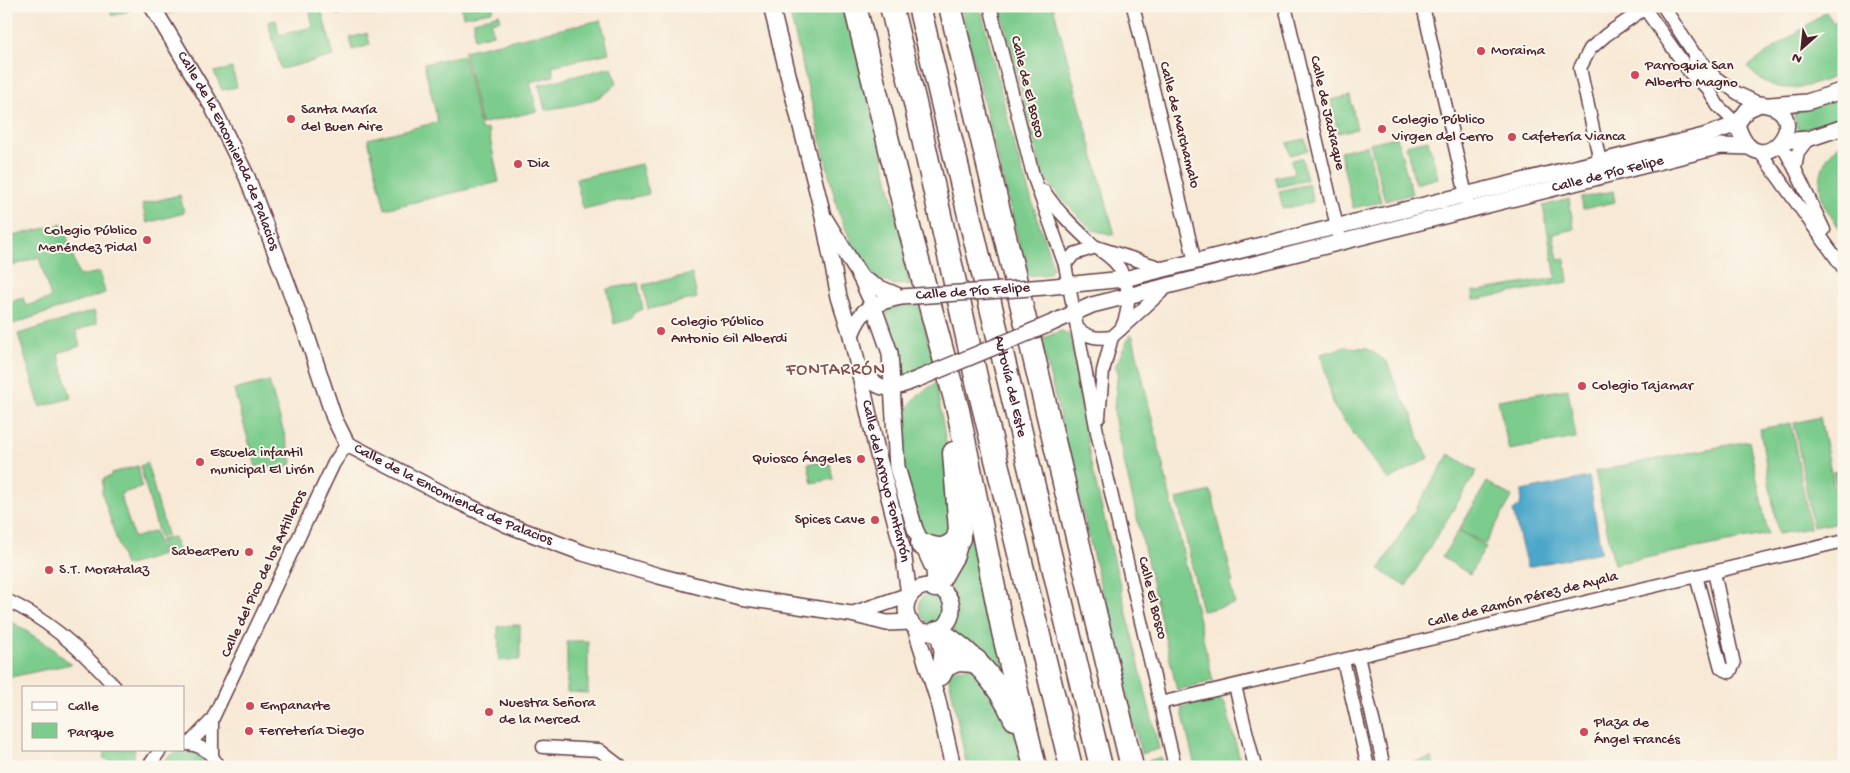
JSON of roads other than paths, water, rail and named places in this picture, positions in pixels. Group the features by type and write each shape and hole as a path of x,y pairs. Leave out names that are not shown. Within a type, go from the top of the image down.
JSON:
{"highway":[{"path":"855,6 933,321 958,410 1035,766"},
{"name":"Autovía del Este","path":"891,6 915,102 976,377 1000,469 1071,767"},
{"name":"Autovía del Este","path":"918,6 1101,767"},
{"path":"950,6 1132,767"},
{"path":"933,321 949,402 961,521 959,538 953,555 935,586"},
{"path":"1000,469 1004,572 1018,694"},
{"path":"922,544 939,550 948,548 959,538"},
{"path":"938,632 955,643 990,675 1003,694 1035,766"},
{"path":"940,674 944,666 957,660 976,661"}],"street":[{"name":"Calle de la Encomienda de Palacios","path":"152,6 212,106 247,177 303,325 334,418 347,444 447,496 508,525 583,553 659,576 740,597 851,614 887,623 913,625"},
{"name":"Calle del Arroyo Fontarrón","path":"771,6 823,216 839,297 852,335 877,451 903,551 909,595"},
{"name":"Calle de El Bosco","path":"990,6 1033,175 1065,265"},
{"name":"Calle de Marchamalo","path":"1133,6 1194,257"},
{"name":"Calle de Jadraque","path":"1285,6 1338,227"},
{"path":"1423,6 1470,210"},
{"path":"1663,6 1692,52 1718,106 1737,124 1741,138 1754,149 1843,268"},
{"path":"1600,162 1580,68 1586,54 1595,45 1645,7 1691,74 1709,89"},
{"path":"1692,52 1715,77 1737,93 1781,112 1786,123 1786,136 1782,142 1776,148 1754,149"},
{"path":"1737,124 1747,110 1765,104 1808,102 1844,90"},
{"name":"Calle de Pío Felipe","path":"901,297 1068,286 1124,280 1165,269 1194,257 1338,227 1704,136 1737,124"},
{"path":"1782,142 1808,139 1844,127"},
{"path":"1795,170 1798,152 1808,139"},
{"path":"1782,142 1843,268"},
{"name":"Calle de Pío Felipe","path":"920,378 1052,323 1075,320 1127,296 1721,146 1754,149"},
{"name":"Calle de El Bosco","path":"1033,175 1052,204 1096,247"},
{"name":"Calle del Arroyo Fontarrón","path":"823,216 860,276 873,305 890,353 897,466 905,503 934,570 935,586"},
{"path":"1338,227 1341,243"},
{"path":"1096,247 1109,256 1120,270 1127,296 1128,316 1117,333 1093,338 1084,335 1075,320 1065,265 1074,254 1096,247 1165,269"},
{"name":"Calle del Arroyo Fontarrón","path":"860,276 875,286 901,297"},
{"name":"Calle de Pío Felipe","path":"1117,333 1168,286"},
{"path":"852,335 862,312 873,305 901,297"},
{"name":"Calle El Bosco","path":"1075,320 1098,437 1175,767"},
{"name":"Calle El Bosco","path":"1098,437 1103,371 1117,333"},
{"name":"Calle del Arroyo Fontarrón","path":"859,368 870,381 879,387 893,389 920,378"},
{"path":"893,418 905,392 920,378"},
{"name":"Calle del Pico de los Artilleros","path":"186,744 212,720 334,463 347,444"},
{"name":"Calle de Ramón Pérez de Ayala","path":"1160,703 1844,541"},
{"path":"1696,576 1721,668 1730,672 1734,664 1714,572"},
{"path":"913,625 931,633 938,632 950,620 952,612 948,596 935,586 921,587 909,595 906,610 913,625 937,697 953,767"},
{"name":"Calle de la Encomienda de Palacios","path":"851,614 909,595"},
{"path":"6,600 65,638 114,686"},
{"path":"937,697 942,652 938,632"},
{"path":"1358,656 1384,767"},
{"path":"1344,660 1368,767"},
{"path":"1235,686 1255,767"},
{"name":"Calle del Pico de los Artilleros","path":"212,720 215,762"},
{"path":"186,744 200,748 215,762"},
{"path":"543,747 599,750 621,767"},
{"path":"149,759 160,750"}],"water":[{"path":"1589,477 1601,552 1527,567 1513,511 1520,506 1522,491"}],"place":[{"name":"Moraima","path":"1481,51"},
{"name":"Parroquia San Alberto Magno","path":"1635,75"},
{"name":"Santa María del Buen Aire","path":"291,119"},
{"name":"Colegio Público Virgen del Cerro","path":"1382,129"},
{"name":"Cafetería Vianca","path":"1512,137"},
{"name":"Dia","path":"518,164"},
{"name":"Colegio Público Menéndez Pidal","path":"147,240"},
{"name":"Colegio Público Antonio Gil Alberdi","path":"661,331"},
{"name":"Colegio Tajamar","path":"1582,386"},
{"name":"Quiosco Ángeles","path":"861,459"},
{"name":"Escuela infantil municipal El Lirón","path":"200,462"},
{"name":"Spices Cave","path":"875,520"},
{"name":"SabeaPeru","path":"249,552"},
{"name":"S.T. Moratalaz","path":"49,570"},
{"name":"Empanarte","path":"250,706"},
{"name":"Nuestra Señora de la Merced","path":"489,712"},
{"name":"Ferretería Diego","path":"249,731"},
{"name":"Plaza de Ángel Francés","path":"1584,732"}],"district":[{"name":"FONTARRÓN","path":"836,370"}]}
